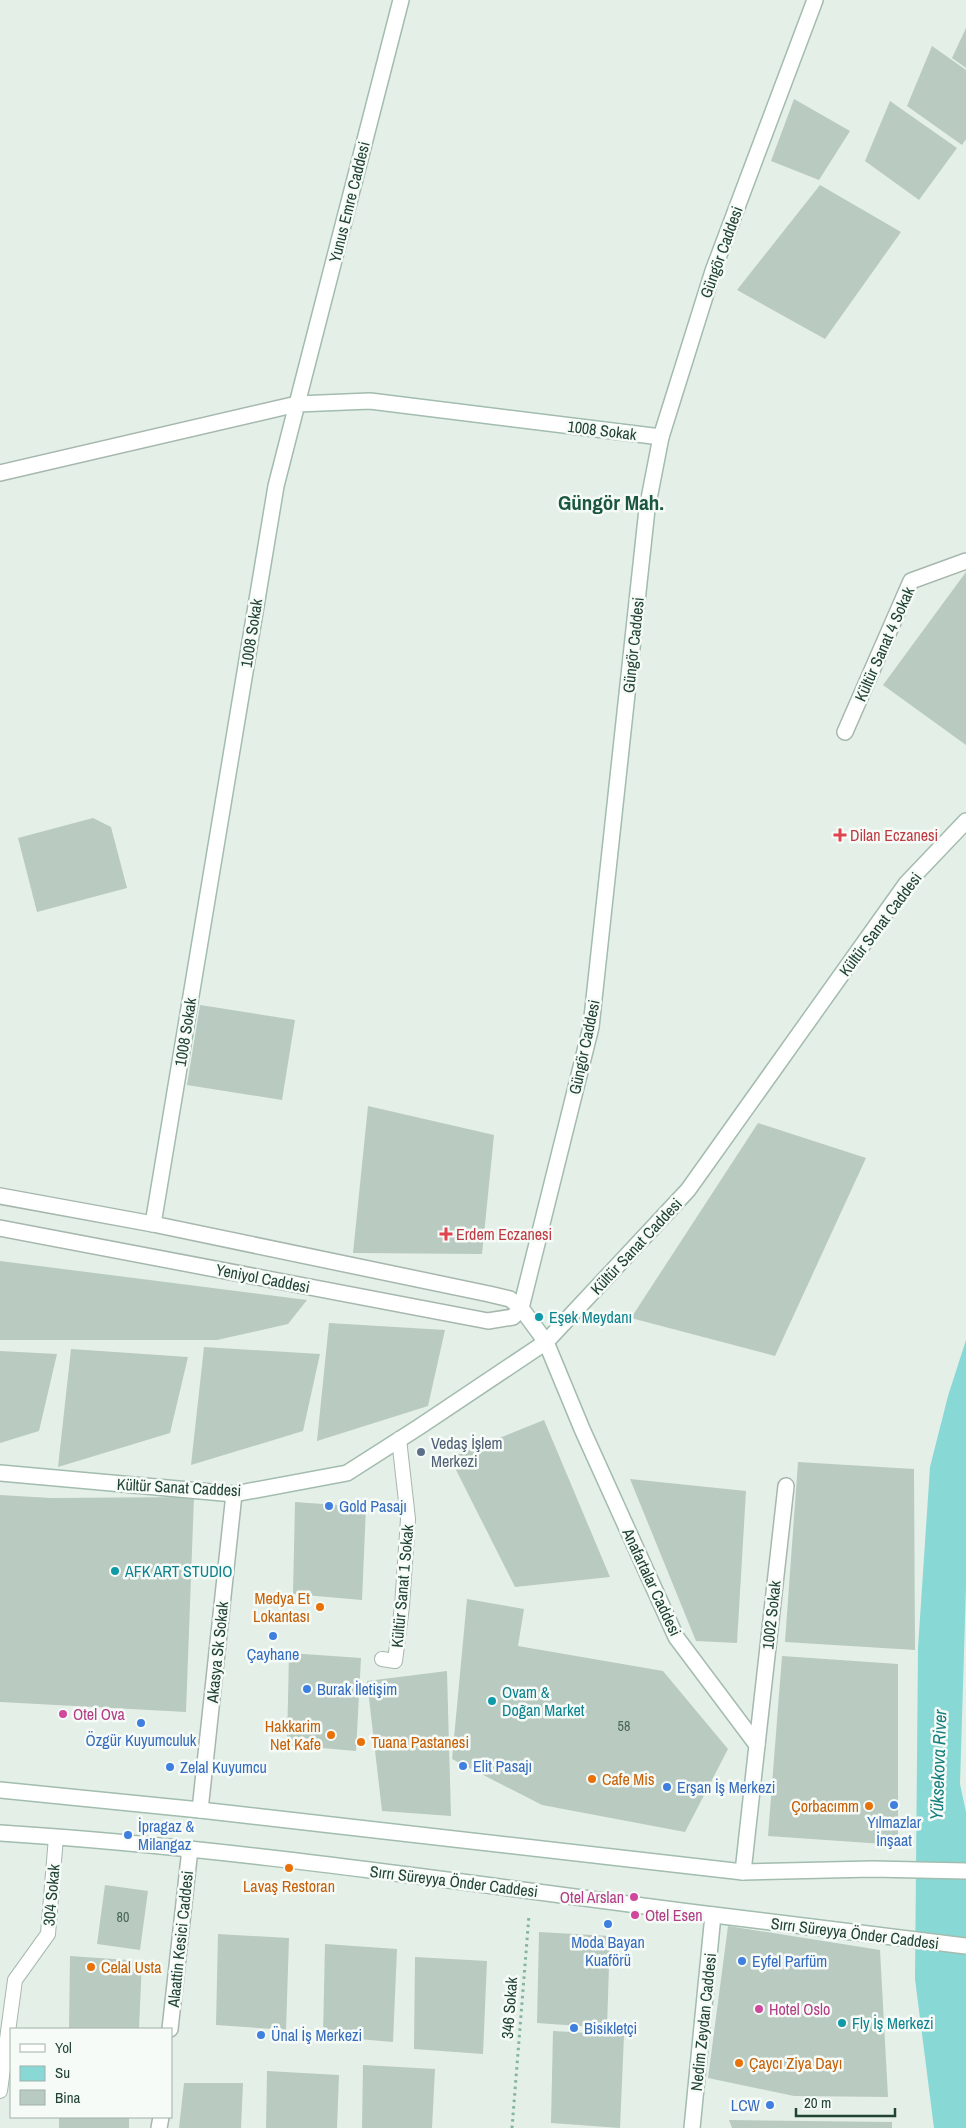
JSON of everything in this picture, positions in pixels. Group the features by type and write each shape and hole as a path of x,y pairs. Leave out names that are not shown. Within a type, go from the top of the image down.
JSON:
{"street":[{"name":"Yunus Emre Caddesi","path":"297,404 400,0"},
{"name":"Güngör Caddesi","path":"522,1308 591,1027 647,509 661,437 713,271 815,0"},
{"name":"1008 Sokak","path":"152,1224 276,486 297,404 370,401 661,437"},
{"path":"0,473 297,404"},
{"name":"Kültür Sanat 4 Sokak","path":"845,732 910,581 966,561"},
{"name":"Kültür Sanat Caddesi","path":"0,1473 234,1494 347,1473 546,1342 688,1190 906,884 966,821"},
{"name":"Yeniyol Caddesi","path":"0,1196 152,1224 510,1299 522,1308 546,1342"},
{"name":"Yeniyol Caddesi","path":"0,1228 488,1322 513,1317 522,1308"},
{"name":"Anafartalar Caddesi","path":"546,1342 582,1429 676,1637 757,1745"},
{"name":"1002 Sokak","path":"757,1745 786,1486"},
{"name":"Akasya Sk Sokak","path":"200,1810 234,1494"},
{"path":"743,1872 757,1745"},
{"path":"0,1790 200,1810 743,1872 872,1869 966,1871"},
{"name":"Sırrı Süreyya Önder Caddesi","path":"0,1833 190,1849 531,1890 713,1915 966,1946"},
{"name":"Alaattin Kesici Caddesi","path":"170,2028 190,1849"},
{"name":"Nedim Zeydan Caddesi","path":"692,2128 713,1915"}],"lane":[{"name":"Kültür Sanat 1 Sokak","path":"382,1659 395,1661 402,1606 408,1520 399,1439"},
{"name":"304 Sokak","path":"0,2091 15,1980 48,1934 56,1837"}],"path":[{"name":"346 Sokak","path":"512,2128 531,1890"}],"water":[{"name":"Yüksekova River","path":"966,1340 966,1586 960,1784 966,1812 966,2128 934,2128 915,1979 918,1648 930,1467 948,1396"}],"building":[{"path":"966,28 966,68 952,58"},
{"path":"932,46 966,70 966,139 962,145 907,106"},
{"path":"794,99 850,131 819,180 771,161"},
{"path":"890,101 957,148 919,200 865,161"},
{"path":"820,185 901,232 825,339 737,290"},
{"path":"966,572 966,745 883,685"},
{"path":"93,818 111,827 127,888 37,912 18,838"},
{"path":"200,1005 295,1020 282,1100 187,1085"},
{"path":"368,1106 494,1135 482,1254 353,1253"},
{"path":"758,1123 866,1158 775,1356 631,1318"},
{"path":"0,1261 307,1300 288,1324 217,1340 0,1340"},
{"path":"329,1323 445,1330 428,1406 317,1441"},
{"path":"204,1347 320,1354 303,1431 191,1465"},
{"path":"71,1349 188,1357 170,1433 58,1467"},
{"path":"0,1351 57,1354 39,1431 0,1443"},
{"path":"544,1420 610,1577 515,1587 450,1458"},
{"path":"798,1462 914,1469 915,1650 785,1642"},
{"path":"630,1479 746,1491 737,1643 696,1641"},
{"path":"0,1495 51,1498 194,1497 186,1712 0,1702"},
{"path":"295,1502 366,1507 362,1600 293,1594"},
{"path":"467,1599 524,1609 518,1646 663,1671 728,1749 685,1832 542,1805 452,1759"},
{"path":"289,1653 361,1658 356,1751 287,1745"},
{"path":"782,1656 898,1664 898,1845 768,1836"},
{"path":"447,1671 451,1816 382,1811 367,1681"},
{"path":"105,1885 148,1891 140,1950 97,1944"},
{"path":"728,1926 880,1950 888,2097 794,2096 708,2078"},
{"path":"539,1932 610,1936 607,2028 537,2023"},
{"path":"218,1934 289,1938 286,2030 216,2025"},
{"path":"325,1944 397,1949 393,2042 323,2036"},
{"path":"70,1956 142,1961 139,2028 69,2028"},
{"path":"415,1957 487,1961 483,2054 414,2049"},
{"path":"553,2031 624,2035 620,2128 551,2123"},
{"path":"363,2065 435,2069 432,2128 362,2128"},
{"path":"267,2071 339,2075 337,2128 266,2128"},
{"path":"184,2083 243,2083 241,2128 179,2128"},
{"path":"59,2118 129,2118 129,2128 59,2128"},
{"path":"729,2120 892,2122 892,2128 732,2128"}],"place":[{"name":"Dilan Eczanesi","path":"840,835"},
{"name":"Erdem Eczanesi","path":"446,1234"},
{"name":"Eşek Meydanı","path":"539,1317"},
{"name":"Vedaş İşlem Merkezi","path":"421,1452"},
{"name":"Gold Pasajı","path":"329,1506"},
{"name":"AFK ART STUDIO","path":"115,1571"},
{"name":"Medya Et Lokantası","path":"320,1607"},
{"name":"Çayhane","path":"273,1636"},
{"name":"Burak İletişim","path":"307,1689"},
{"name":"Ovam & Doğan Market","path":"492,1701"},
{"name":"Otel Ova","path":"63,1714"},
{"name":"Özgür Kuyumculuk","path":"141,1723"},
{"name":"Hakkarim Net Kafe","path":"331,1735"},
{"name":"Tuana Pastanesi","path":"361,1742"},
{"name":"Elit Pasajı","path":"463,1766"},
{"name":"Zelal Kuyumcu","path":"170,1767"},
{"name":"Cafe Mis","path":"592,1779"},
{"name":"Erşan İş Merkezi","path":"667,1787"},
{"name":"Yılmazlar İnşaat","path":"894,1805"},
{"name":"Çorbacımm","path":"869,1806"},
{"name":"İpragaz & Milangaz","path":"128,1835"},
{"name":"Lavaş Restoran","path":"289,1868"},
{"name":"Otel Arslan","path":"634,1897"},
{"name":"Otel Esen","path":"635,1915"},
{"name":"Moda Bayan Kuaförü","path":"608,1924"},
{"name":"Eyfel Parfüm","path":"742,1961"},
{"name":"Celal Usta","path":"91,1967"},
{"name":"Hotel Oslo","path":"759,2009"},
{"name":"Fly İş Merkezi","path":"842,2023"},
{"name":"Bisikletçi","path":"574,2028"},
{"name":"Ünal İş Merkezi","path":"261,2035"},
{"name":"Çaycı Ziya Dayı","path":"739,2063"},
{"name":"LCW","path":"770,2105"}],"district":[{"name":"Güngör Mah.","path":"611,502"}]}
